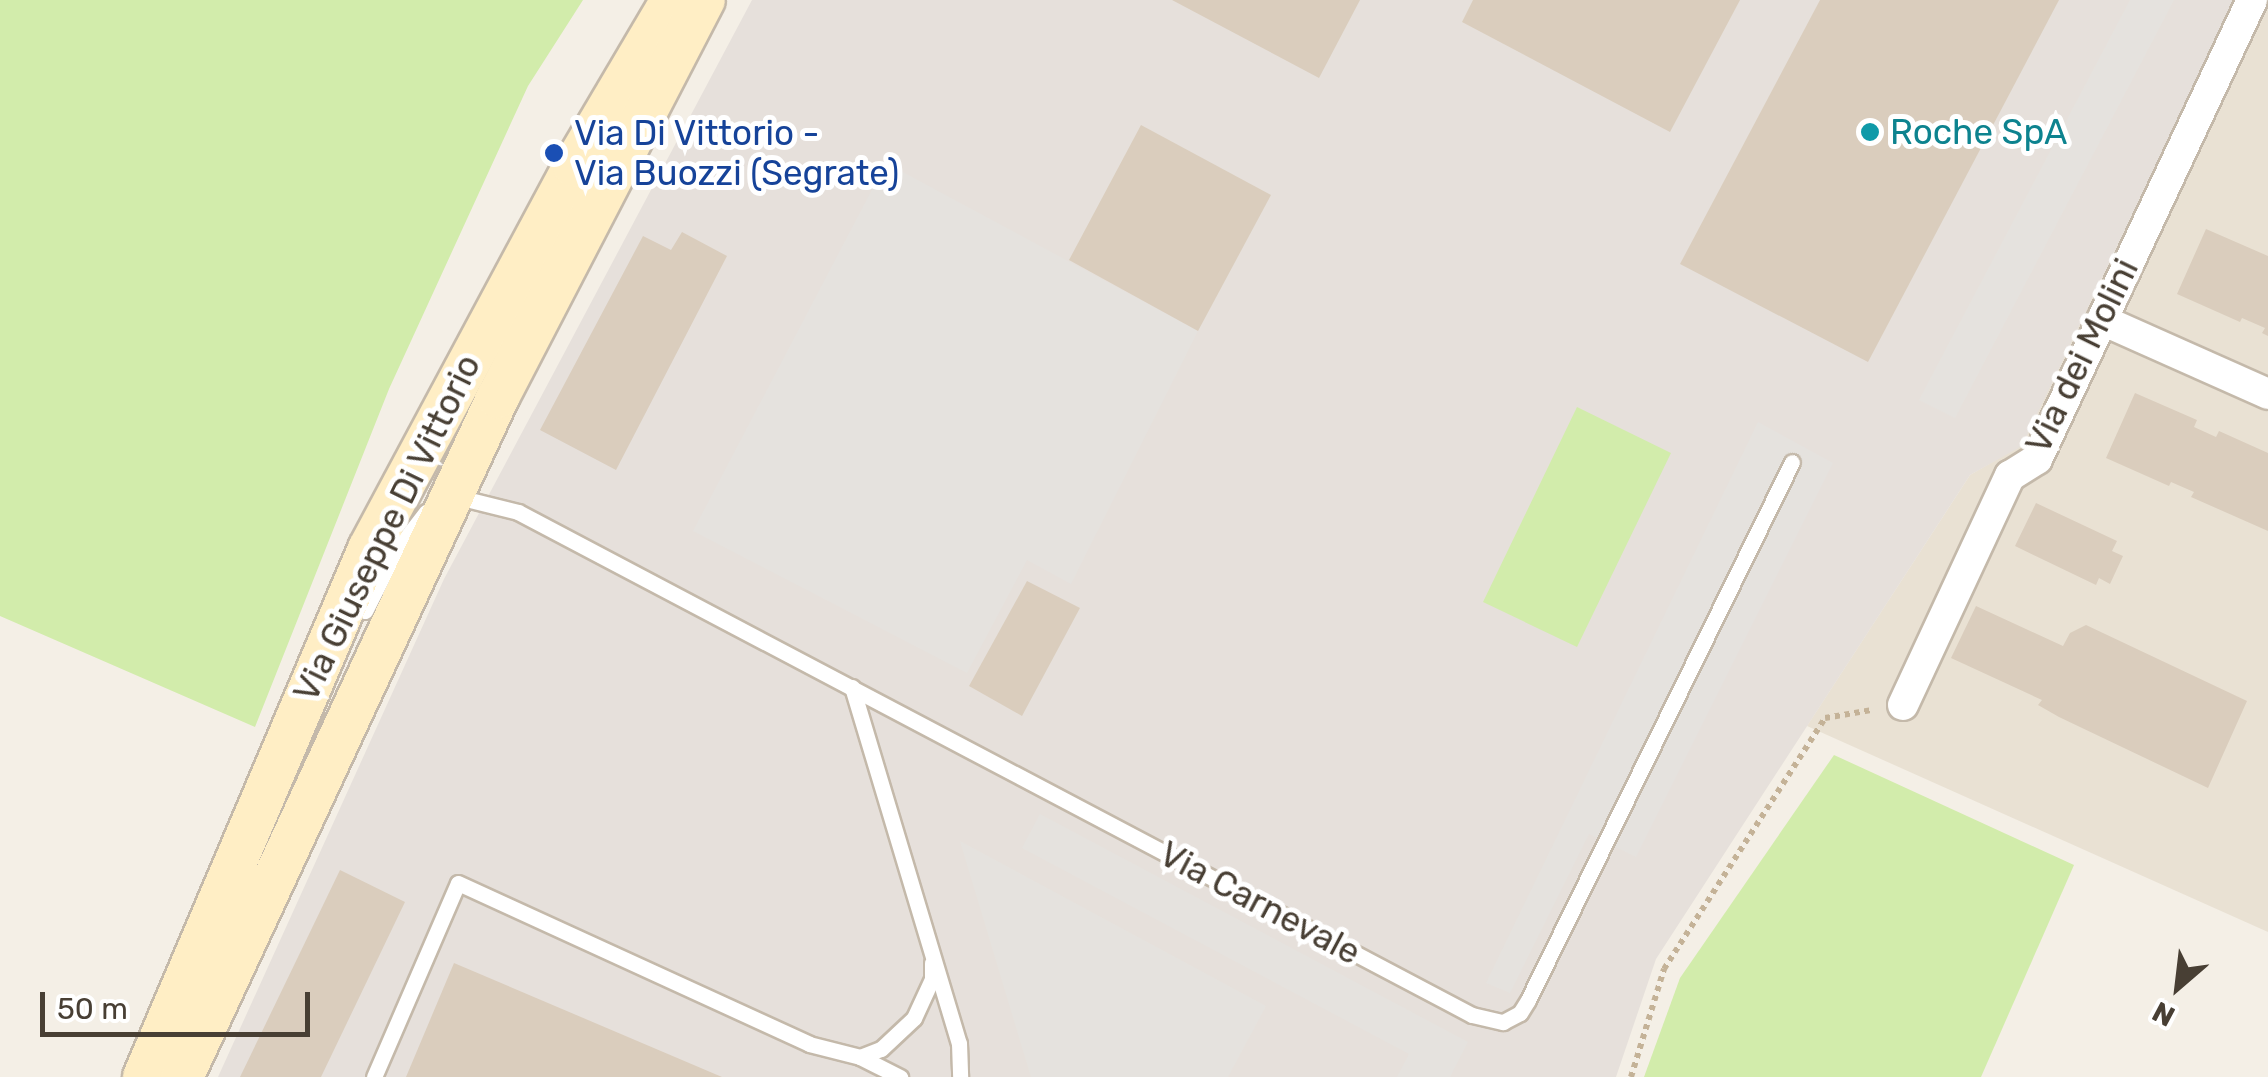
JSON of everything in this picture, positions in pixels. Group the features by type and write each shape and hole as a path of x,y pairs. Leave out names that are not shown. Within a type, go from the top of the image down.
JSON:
{"main road":[{"name":"Via Giuseppe Di Vittorio","path":"144,1077 369,549 556,198 672,0"},
{"name":"Via Giuseppe Di Vittorio","path":"182,1077 452,496 704,0"}],"street":[{"name":"Via dei Molini","path":"1903,705 2010,476 2038,459 2252,0"},
{"path":"2102,320 2268,394"}],"lane":[{"name":"Via Carnevale","path":"452,496 518,512 1472,1015 1503,1022 1520,1012 1528,1000 1792,462"},
{"path":"361,620 395,552 424,513 452,496"},
{"path":"852,687 959,1044 960,1077"},
{"path":"232,868 261,839 320,709"},
{"path":"374,1077 458,883 810,1044 860,1057 900,1077"},
{"path":"860,1057 880,1049 914,1018 932,979 932,957"}],"path":[{"path":"1632,1077 1664,969 1825,718 1903,705"}],"shaded area":[{"path":"752,0 2234,0 2022,446 1970,475 1656,959 1616,1077 218,1077 444,579"},
{"path":"2130,0 2174,0 1955,418 1919,400"},
{"path":"2234,0 2268,0 2268,932 1807,726 1970,475 2022,445"},
{"path":"886,163 1198,331 1071,584 1027,560 967,673 693,531"},
{"path":"1758,422 1833,463 1636,857 1589,834 1510,993 1486,983"},
{"path":"1040,814 1468,1042 1450,1077 1397,1077 1409,1054 1022,848"},
{"path":"960,841 1266,1006 1228,1077 1031,1077"}],"green space":[{"path":"0,0 583,0 528,86 389,389 255,727 0,616"},
{"path":"1577,407 1671,453 1577,647 1483,602"},
{"path":"1834,755 2074,865 1981,1077 1644,1077 1680,978"}],"building":[{"path":"1172,0 1360,0 1319,78"},
{"path":"1473,0 1740,0 1670,132 1462,22"},
{"name":"Roche SpA","path":"1820,0 2059,0 1868,362 1680,264"},
{"path":"1141,125 1271,195 1198,331 1069,260"},
{"path":"2206,229 2268,256 2268,336 2262,333 2265,328 2242,318 2240,322 2177,294"},
{"path":"682,232 727,256 616,470 540,430 643,236 671,250"},
{"path":"2135,393 2197,420 2194,427 2216,437 2219,431 2268,453 2268,531 2191,497 2194,492 2171,482 2169,486 2106,458"},
{"path":"2036,503 2117,541 2112,551 2123,556 2110,584 2099,578 2096,585 2015,546"},
{"path":"1027,581 1080,608 1022,716 969,686"},
{"path":"1976,606 2063,646 2070,633 2086,625 2247,701 2208,788 2059,717 2038,705 2042,700 1951,658"},
{"path":"340,870 405,902 321,1077 240,1077"},
{"path":"454,963 722,1077 406,1077"}],"place":[{"name":"Roche SpA","path":"1870,132"},
{"name":"Via Di Vittorio - Via Buozzi (Segrate)","path":"554,153"}]}
